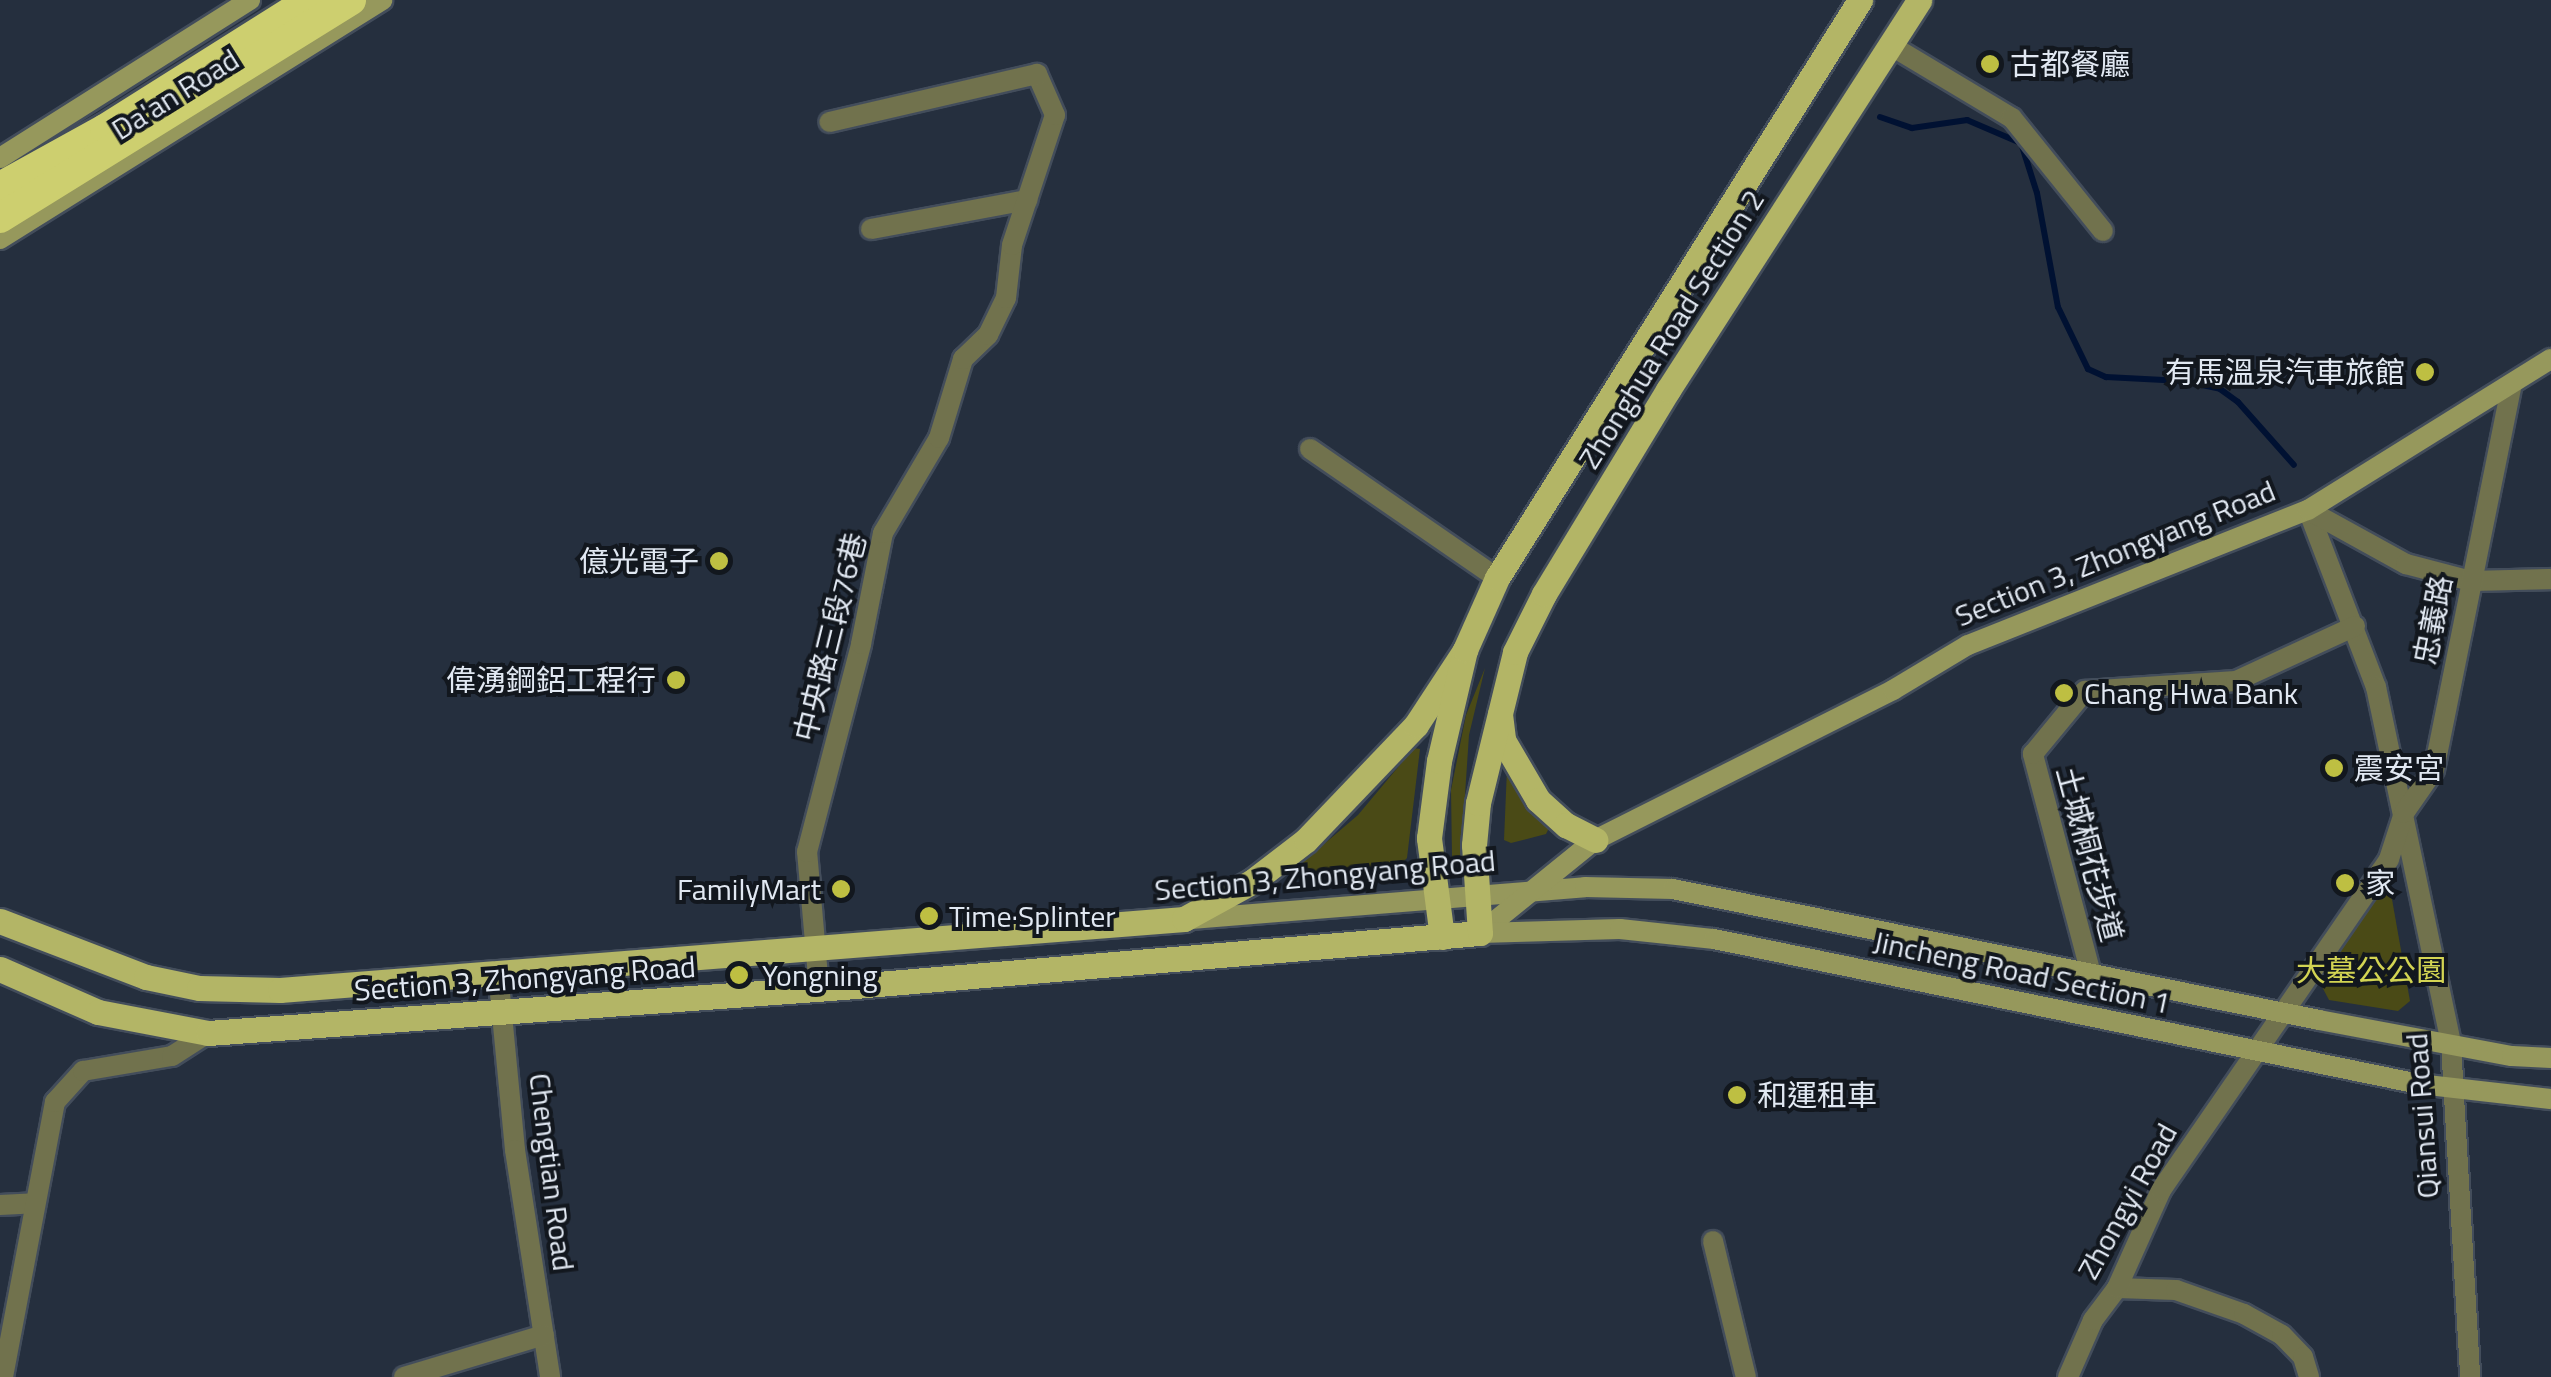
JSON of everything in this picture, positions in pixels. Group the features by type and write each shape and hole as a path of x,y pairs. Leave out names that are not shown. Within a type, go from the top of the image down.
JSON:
{"highway":[{"path":"0,185 94,114 272,0"},
{"path":"0,185 105,129 310,0"},
{"path":"0,218 352,0"},
{"path":"0,218 105,129"}],"main road":[{"name":"Da'an Road","path":"0,158 250,0"},
{"name":"Da'an Road","path":"0,239 382,0"},
{"name":"Zhonghua Road Section 2","path":"1465,650 1496,578 1860,0"},
{"name":"Zhonghua Road Section 2","path":"1480,933 1476,895 1478,803 1499,704 1515,652 1544,594 1668,390 1919,0"},
{"name":"Section 3, Zhongyang Road","path":"0,970 98,1012 208,1033 819,988 1480,933 1595,840 1893,690 1968,645 2308,510 2551,359"},
{"path":"1442,937 1430,854 1433,800 1465,650"},
{"path":"1184,919 1253,881 1306,840 1365,784 1416,725 1465,650"},
{"path":"1499,704 1504,740 1538,800 1566,826 1595,840"},
{"name":"Jincheng Road Section 1","path":"1529,891 1585,886 1673,889 2512,1056 2551,1058"},
{"name":"Section 3, Zhongyang Road","path":"0,921 146,978 199,988 280,990 1529,891"},
{"name":"Jincheng Road Section 1","path":"1480,933 1620,929 1714,940 2453,1090 2551,1099"},
{"path":"280,990 282,1030"}],"street":[{"path":"1890,45 2012,118 2103,231"},
{"name":"中央路三段76巷","path":"819,988 807,852 861,644 883,533 939,438 963,359 988,335 1006,298 1012,245 1054,115 1038,74 828,122"},
{"path":"871,228 1027,200"},
{"name":"忠義路","path":"2286,1012 2389,859 2404,813 2434,770 2512,384"},
{"path":"1310,449 1496,578"},
{"path":"2308,510 2406,564 2470,581 2551,579"},
{"name":"Qiansui Road","path":"2308,510 2376,687 2452,1044 2470,1377"},
{"name":"土城桐花步道","path":"2092,974 2033,754 2085,691 2236,681 2355,626"},
{"path":"2389,859 2417,891"},
{"name":"Chengtian Road","path":"498,974 515,1150 550,1377"},
{"name":"Zhongyi Road","path":"2068,1377 2093,1320 2117,1288 2161,1190 2254,1049 2286,1012"},
{"path":"3,1377 55,1102 71,1080 102,1067 172,1056 208,1033"},
{"path":"0,1205 34,1203"},
{"path":"1713,1240 1746,1377"},
{"path":"2117,1288 2176,1290 2244,1314 2282,1335 2303,1357 2309,1377"},
{"path":"404,1377 544,1335"}],"green space":[{"path":"1485,668 1469,735 1461,855 1452,857 1451,790 1466,715"},
{"path":"1414,748 1420,749 1407,858 1398,867 1289,874 1358,815"},
{"path":"1507,769 1550,826 1546,834 1511,843 1504,840"},
{"name":"大墓公公園","path":"2387,871 2410,1001 2398,1011 2329,1000 2320,983"}],"waterway":[{"path":"1880,117 1912,128 1967,120 2021,143 2037,193 2058,307 2088,369 2106,377 2183,381 2220,389 2238,402 2294,465"}],"place":[{"name":"古都餐廳","path":"1990,64"},
{"name":"有馬溫泉汽車旅館","path":"2425,372"},
{"name":"億光電子","path":"719,561"},
{"name":"偉湧鋼鋁工程行","path":"676,680"},
{"name":"Chang Hwa Bank","path":"2064,693"},
{"name":"震安宮","path":"2334,768"},
{"name":"家","path":"2345,883"},
{"name":"FamilyMart","path":"841,889"},
{"name":"Time·Splinter","path":"929,916"},
{"name":"Yongning","path":"739,975"},
{"name":"和運租車","path":"1737,1095"}]}
